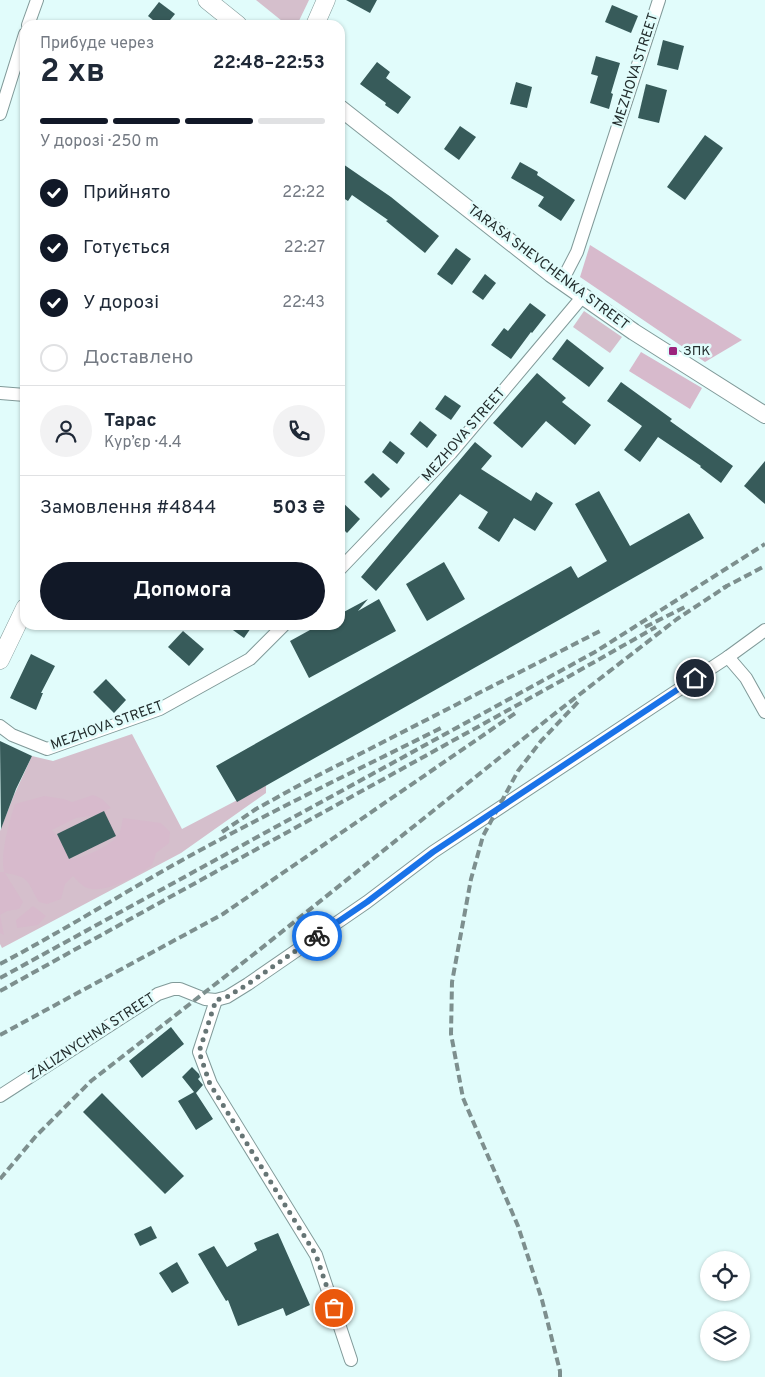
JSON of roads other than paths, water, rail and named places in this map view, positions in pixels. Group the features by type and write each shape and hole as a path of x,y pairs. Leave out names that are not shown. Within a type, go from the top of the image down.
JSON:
{"main road":[{"path":"208,0 232,20"},
{"path":"317,20 326,0"},
{"path":"0,660 20,618"}],"street":[{"path":"30,20 37,0"},
{"name":"MEZHOVA STREET","path":"562,281 576,252 659,0"},
{"path":"0,114 20,50"},
{"name":"TARASA SHEVCHENKA STREET","path":"345,112 562,281 634,332 765,415"},
{"name":"MEZHOVA STREET","path":"345,564 450,453 583,296"},
{"path":"0,393 20,395"},
{"name":"MEZHOVA STREET","path":"0,726 12,735 47,749 74,740 160,709 250,659 279,630"},
{"path":"351,1360 316,1255 210,1084 199,1052 216,1000 227,997 248,984 367,902 441,847 728,657 765,630"},
{"path":"728,657 746,678 765,712"},
{"name":"ZALIZNYCHNA STREET","path":"0,1096 158,994 173,989 180,989 216,1000"}],"railway":[{"path":"0,978 595,652 765,544"},
{"path":"723,588 765,566"},
{"path":"0,1179 36,1136 91,1081 254,954 553,715 677,619 727,586"},
{"path":"645,627 685,607"},
{"path":"0,991 656,627"},
{"path":"222,832 256,809 307,781 602,630"},
{"path":"560,1377 542,1300 518,1226 463,1098 451,1034 452,982 471,879 483,836 518,771 541,741 580,700"},
{"path":"0,1035 223,914 517,712"},
{"path":"0,964 235,832 441,728"}],"place":[{"name":"ЗПК","path":"673,351"}]}
